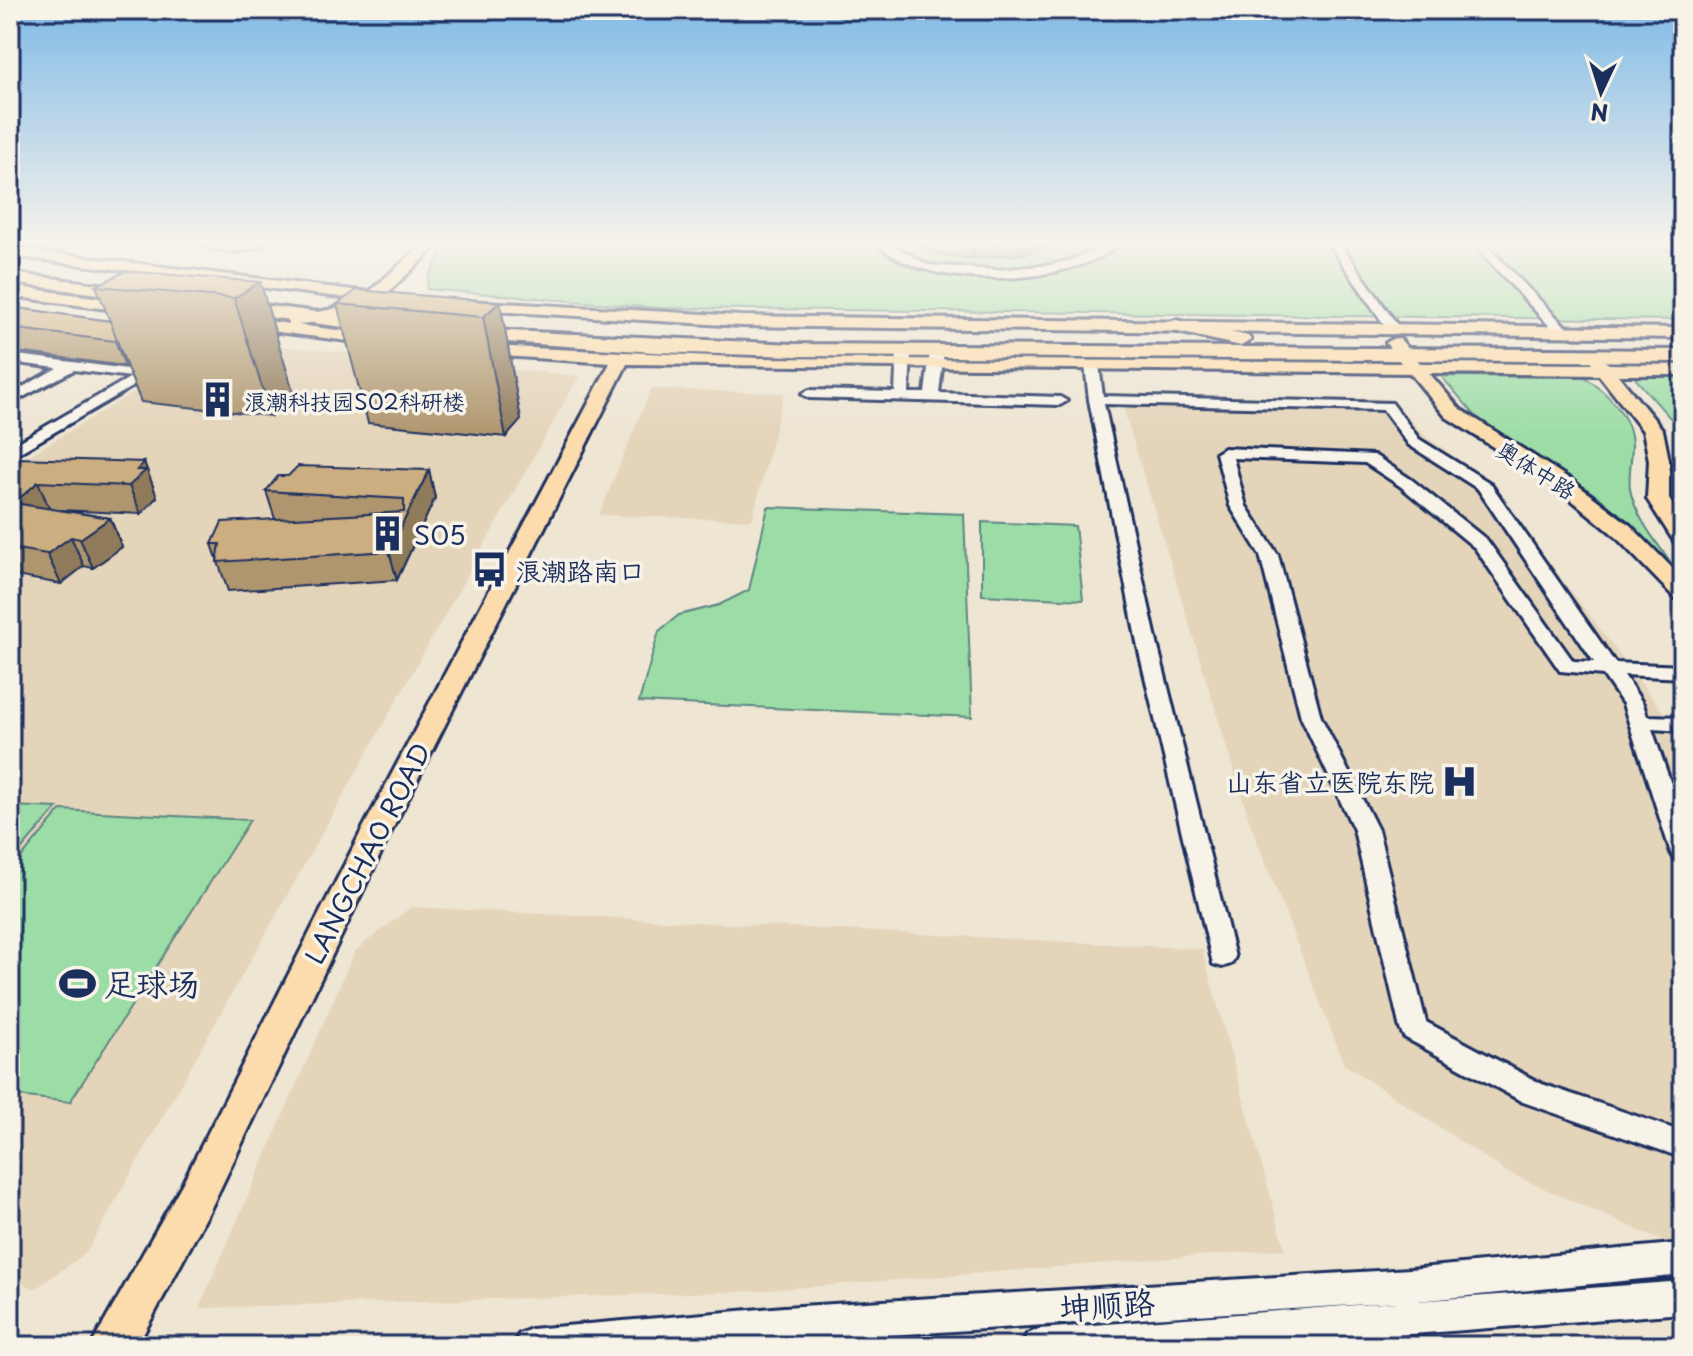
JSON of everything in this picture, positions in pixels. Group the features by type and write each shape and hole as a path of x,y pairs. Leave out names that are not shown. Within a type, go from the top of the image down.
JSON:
{"highway":[{"path":"240,308 280,314 322,309"},
{"path":"317,308 396,320"},
{"path":"376,308 396,320"},
{"path":"449,325 655,346 937,358 1402,349"},
{"path":"449,325 578,325 784,333 1243,341 1593,357 1683,356"},
{"path":"1176,326 1243,341"},
{"path":"1593,357 1683,346"}],"main road":[{"path":"256,325 322,309"},
{"path":"256,325 280,314"},
{"path":"449,325 674,319 1176,326 1402,349 1593,357 1683,370"},
{"path":"227,327 396,320"},
{"path":"449,325 621,359 904,357"},
{"path":"937,358 1092,365 1402,349 1562,331 1683,333"},
{"name":"奥体中路","path":"1402,349 1453,413 1563,483 1622,530 1683,593"},
{"path":"1593,357 1653,430 1659,460 1658,499 1683,538"},
{"name":"LANGCHAO ROAD","path":"113,1346 196,1197 377,830 621,359"}],"street":[{"path":"1376,308 1402,349"},
{"path":"1540,308 1562,331"},
{"path":"902,396 904,357"},
{"path":"10,358 145,375"},
{"path":"932,397 937,358"},
{"path":"10,453 169,362"},
{"path":"1092,365 1096,400 1150,656 1222,957"},
{"path":"10,400 71,366"},
{"path":"809,394 1060,401"},
{"path":"1096,400 1387,406 1414,442 1484,486 1633,704 1683,853"},
{"path":"1682,1145 1533,1093 1414,1029 1366,830 1311,717 1269,555 1238,506 1224,453 1369,458 1406,483 1481,544 1567,667 1683,672"},
{"path":"1481,544 1524,545"},
{"path":"1639,722 1683,724"},
{"name":"坤顺路","path":"531,1346 784,1324 1410,1285 1683,1259"},
{"name":"坤顺路","path":"1039,1346 1683,1297"}],"shaded area":[{"path":"240,342 579,376 86,1253 35,1289 10,1278 10,467 194,356"},
{"path":"651,389 784,393 752,520 599,515"},
{"name":"山东省立医院东院","path":"1119,394 1391,399 1426,437 1484,477 1683,738 1683,1250 1507,1172 1344,1064 1250,823"},
{"path":"411,907 1202,949 1285,1249 755,1291 199,1308 355,951"}],"green space":[{"path":"681,308 1683,308 1683,320"},
{"path":"1441,376 1585,377 1593,383 1617,406 1628,424 1632,445 1630,484 1636,509 1672,564 1600,498 1481,422"},
{"path":"1634,377 1683,377 1683,437 1679,428"},
{"path":"768,507 964,514 972,717 639,702 659,631 679,615 719,605 749,590"},
{"path":"982,522 1075,526 1083,600 982,595"},
{"path":"10,806 57,808 10,863"},
{"name":"足球场","path":"61,810 250,820 70,1102 10,1095 10,871"}],"building":[{"path":"10,308 19,308 110,321 117,340 115,341 10,328"},
{"path":"385,308 493,308 483,317"},
{"path":"18,458 144,462 137,470 146,470 129,486 38,482 14,503 110,518 80,539 71,537 47,554 10,548 10,464"},
{"path":"298,466 429,470 389,551 217,562 220,544 212,544 222,522 404,512 404,499 266,491 278,476 288,476"}],"place":[{"name":"浪潮科技园S02科研楼","path":"218,400"},
{"name":"S05","path":"388,534"},
{"name":"浪潮路南口","path":"489,570"},
{"name":"山东省立医院东院","path":"1460,781"},
{"name":"足球场","path":"78,983"}]}
